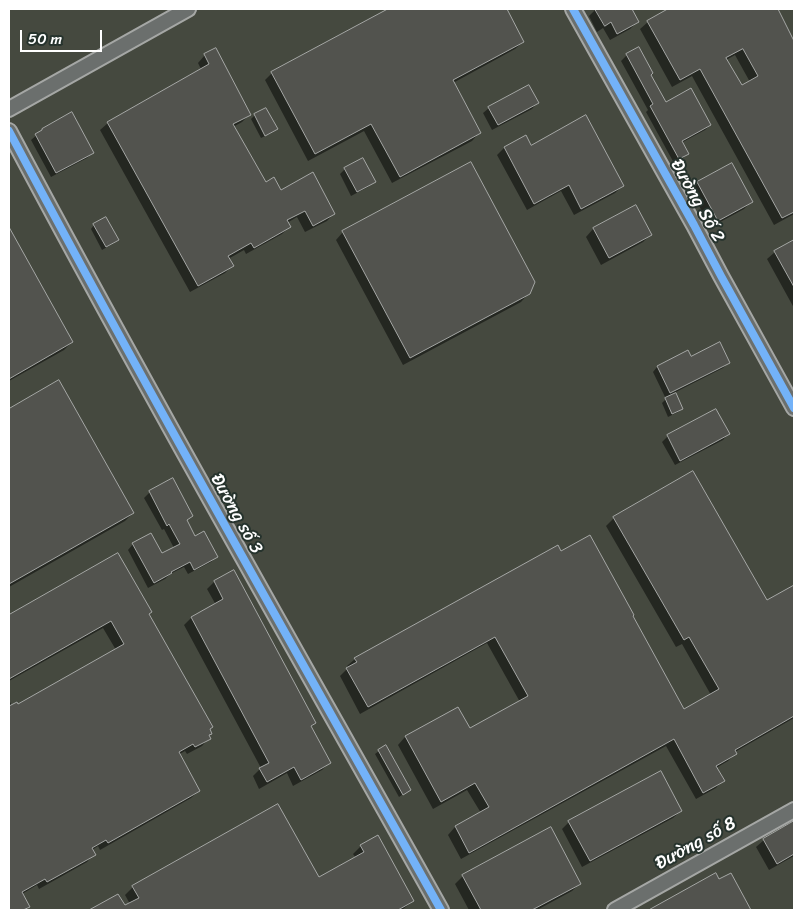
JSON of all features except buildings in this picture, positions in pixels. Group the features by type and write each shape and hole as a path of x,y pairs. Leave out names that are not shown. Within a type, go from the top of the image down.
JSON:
{"street":[{"path":"9,109 188,9"},
{"name":"Đường Số 2","path":"573,9 794,408"},
{"name":"Đường số 3","path":"9,131 229,532 441,910"},
{"name":"Đường số 8","path":"615,910 794,810"}],"shaded area":[{"path":"9,9 794,9 794,910 9,910"}],"cycle path":[{"path":"573,9 794,408"},
{"path":"9,131 169,424 441,910"}]}
